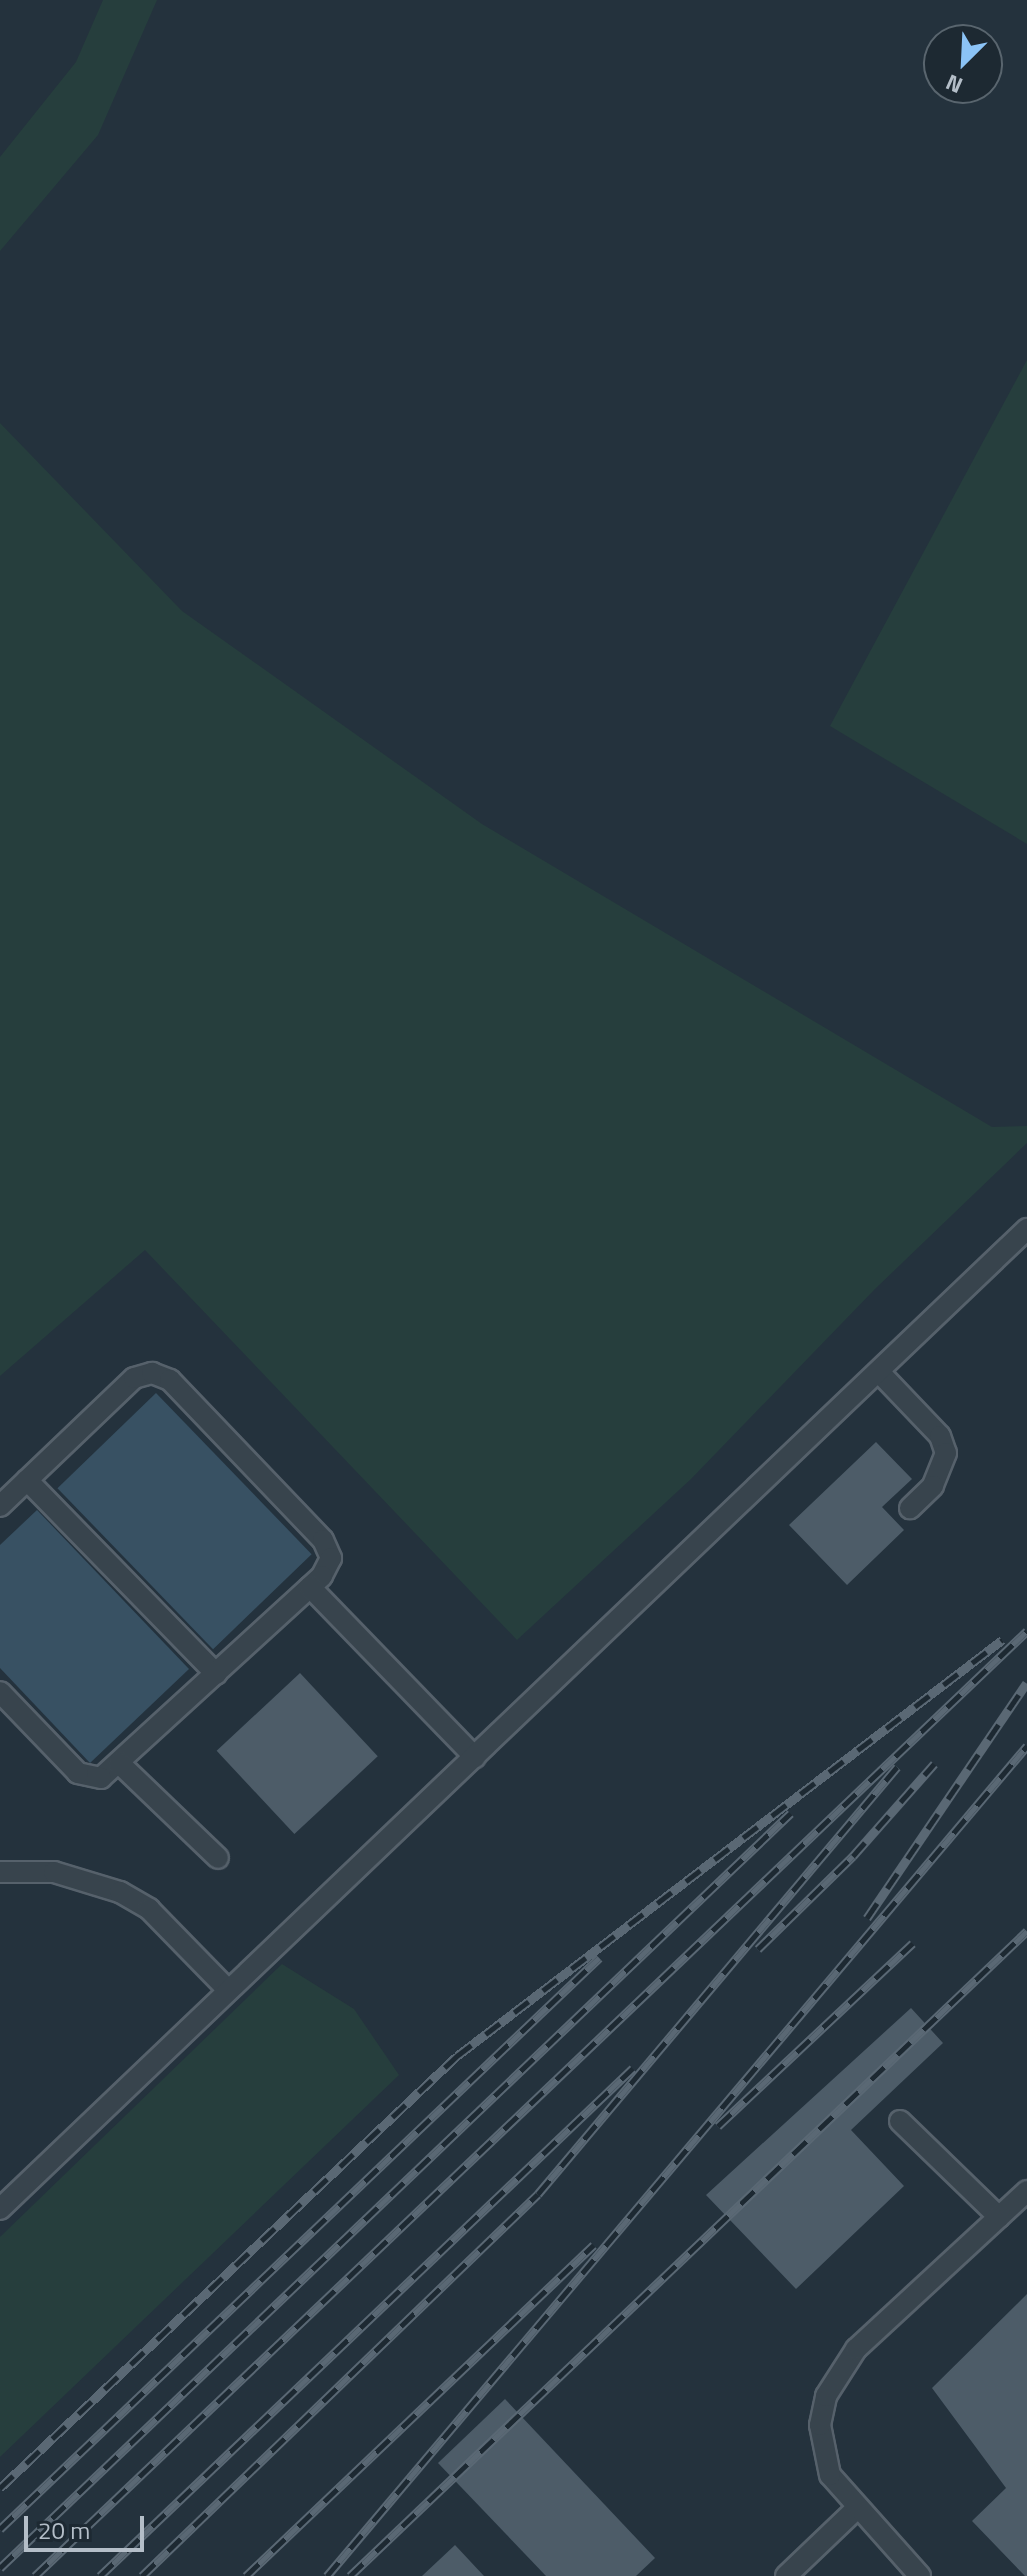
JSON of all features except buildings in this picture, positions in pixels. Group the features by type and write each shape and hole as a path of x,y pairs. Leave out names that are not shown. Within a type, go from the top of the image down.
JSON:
{"lane":[{"path":"0,2209 1027,1229"},
{"path":"879,1372 940,1436 946,1453 933,1486 910,1508"},
{"path":"0,1506 134,1378 160,1375 329,1549 328,1569 101,1778 85,1778 0,1692"},
{"path":"27,1480 216,1674"},
{"path":"310,1587 475,1757"},
{"path":"119,1763 218,1858"},
{"path":"0,1872 54,1872 120,1892 149,1909 228,1990"},
{"path":"900,2121 999,2217"},
{"path":"920,2576 856,2509 830,2475 822,2451 826,2396 856,2349 999,2217 1023,2201"},
{"path":"786,2576 856,2509"}],"green space":[{"path":"103,0 157,0 98,135 0,251 0,157 76,62"},
{"path":"1027,360 1027,844 830,726"},
{"path":"0,423 182,611 482,824 992,1127 1027,1126 1027,1143 875,1289 691,1479 517,1640 145,1250 0,1376"},
{"path":"282,1964 354,2009 399,2075 0,2457 0,2237"}],"water":[{"path":"156,1393 312,1554 213,1649 57,1488"},
{"path":"37,1510 189,1669 90,1763 0,1668 0,1545"}],"railway":[{"path":"35,2576 1027,1631"},
{"path":"0,2488 457,2056 1002,1640"},
{"path":"867,1918 1027,1683"},
{"path":"327,2576 1027,1746"},
{"path":"758,1949 853,1856 934,1764"},
{"path":"142,2576 538,2194 897,1767"},
{"path":"0,2568 791,1813"},
{"path":"350,2576 1027,1931"},
{"path":"718,2126 913,1943"},
{"path":"0,2529 599,1958"},
{"path":"100,2576 633,2068"},
{"path":"246,2576 593,2245"}]}
